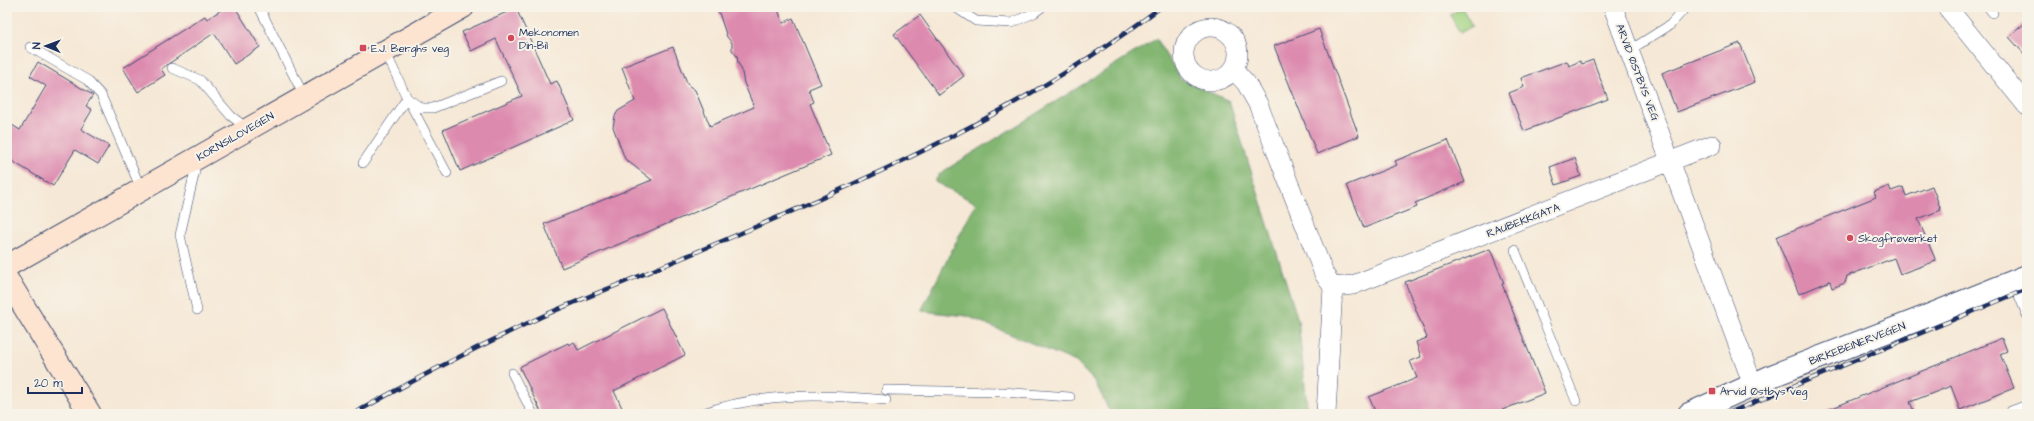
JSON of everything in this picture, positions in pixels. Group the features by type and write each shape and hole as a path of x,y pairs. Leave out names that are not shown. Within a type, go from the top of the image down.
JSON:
{"main road":[{"name":"KORNSILOVEGEN","path":"7,266 247,128 463,7"},
{"path":"7,279 90,414"}],"street":[{"name":"ARVID ØSTBYS VEG","path":"1613,7 1672,162 1753,384"},
{"path":"1947,7 2027,106"},
{"path":"1233,69 1246,83 1258,104 1324,274 1333,288 1326,414"},
{"name":"RAUBEKKGATA","path":"1333,288 1353,285 1672,162 1712,145"},
{"name":"BIRKEBEINERVEGEN","path":"1689,414 1753,384 2020,279"}],"lane":[{"path":"259,7 297,79 304,96"},
{"path":"955,7 976,21 1011,23 1034,13 1042,7"},
{"path":"1630,50 1670,25 1686,7"},
{"path":"30,47 87,80 101,95 141,189"},
{"path":"385,50 407,98 447,173"},
{"path":"172,68 200,80 231,116 247,128"},
{"path":"407,98 421,108 433,108 501,81"},
{"path":"363,163 407,98"},
{"path":"193,159 195,171 180,235 197,310"},
{"path":"1516,250 1576,401"},
{"path":"2020,279 2027,315"},
{"path":"512,374 533,414"},
{"path":"701,414 722,406 749,400 786,396 1002,392 1070,397"},
{"path":"2011,411 2027,405"}],"green space":[{"path":"1462,8 1472,26 1460,33 1450,15"},
{"path":"1156,39 1181,79 1229,101 1298,320 1308,414 1111,414 1095,382 1076,362 967,316 921,311 976,203 935,182 939,174"}],"building":[{"path":"226,7 235,7 260,47 234,64 214,33 161,69 165,75 138,92 123,68 205,16 207,19"},
{"path":"717,7 777,7 783,23 793,18 821,84 809,89 814,102 810,104 831,155 562,268 544,224 652,180 625,159 613,127 615,116 618,111 635,101 622,67 673,47 688,85 695,90 710,126 754,107 744,83 737,56 732,50 732,43 727,37"},
{"path":"516,8 550,84 557,81 574,120 460,171 443,130 522,96 496,39 471,51 462,32"},
{"path":"920,15 964,76 939,95 894,34"},
{"path":"2027,21 2027,57 2009,37"},
{"path":"1319,29 1359,136 1317,154 1274,46"},
{"path":"1740,43 1755,82 1677,112 1662,73"},
{"path":"1593,60 1608,99 1524,131 1509,93 1524,87 1521,78 1567,61 1569,66 1580,61 1582,64"},
{"path":"38,62 93,95 86,106 92,110 81,129 109,146 98,164 75,150 53,186 7,158 7,122 20,130 46,86 30,76"},
{"path":"1448,140 1465,182 1415,203 1417,207 1364,228 1347,185 1397,165 1395,161"},
{"path":"1575,158 1581,176 1556,185 1550,167"},
{"name":"Skogfrøverket","path":"1889,186 1891,191 1903,187 1906,196 1932,186 1941,210 1918,219 1936,261 1900,274 1894,258 1847,276 1845,283 1832,288 1830,281 1799,294 1776,237 1876,197 1874,192"},
{"path":"1490,249 1504,283 1502,284 1545,393 1492,414 1376,414 1369,397 1417,378 1410,361 1421,357 1416,342 1427,338 1405,282"},
{"path":"662,308 685,355 614,391 625,414 542,414 520,368 521,366 568,343 569,345 574,342 578,350"},
{"path":"2002,338 2007,351 2000,354 2014,388 1960,410 1951,386 1910,402 1915,414 1818,414"}],"railway":[{"path":"353,414 447,363 543,316 778,217 911,157 976,124 1040,88 1102,49 1161,7"},
{"path":"1726,414 2027,289"}],"place":[{"name":"Mekonomen Din-Bil","path":"511,38"},
{"name":"E.J. Berghs veg","path":"363,48"},
{"name":"Skogfrøverket","path":"1850,238"},
{"name":"Arvid Østbys veg","path":"1712,391"}]}
